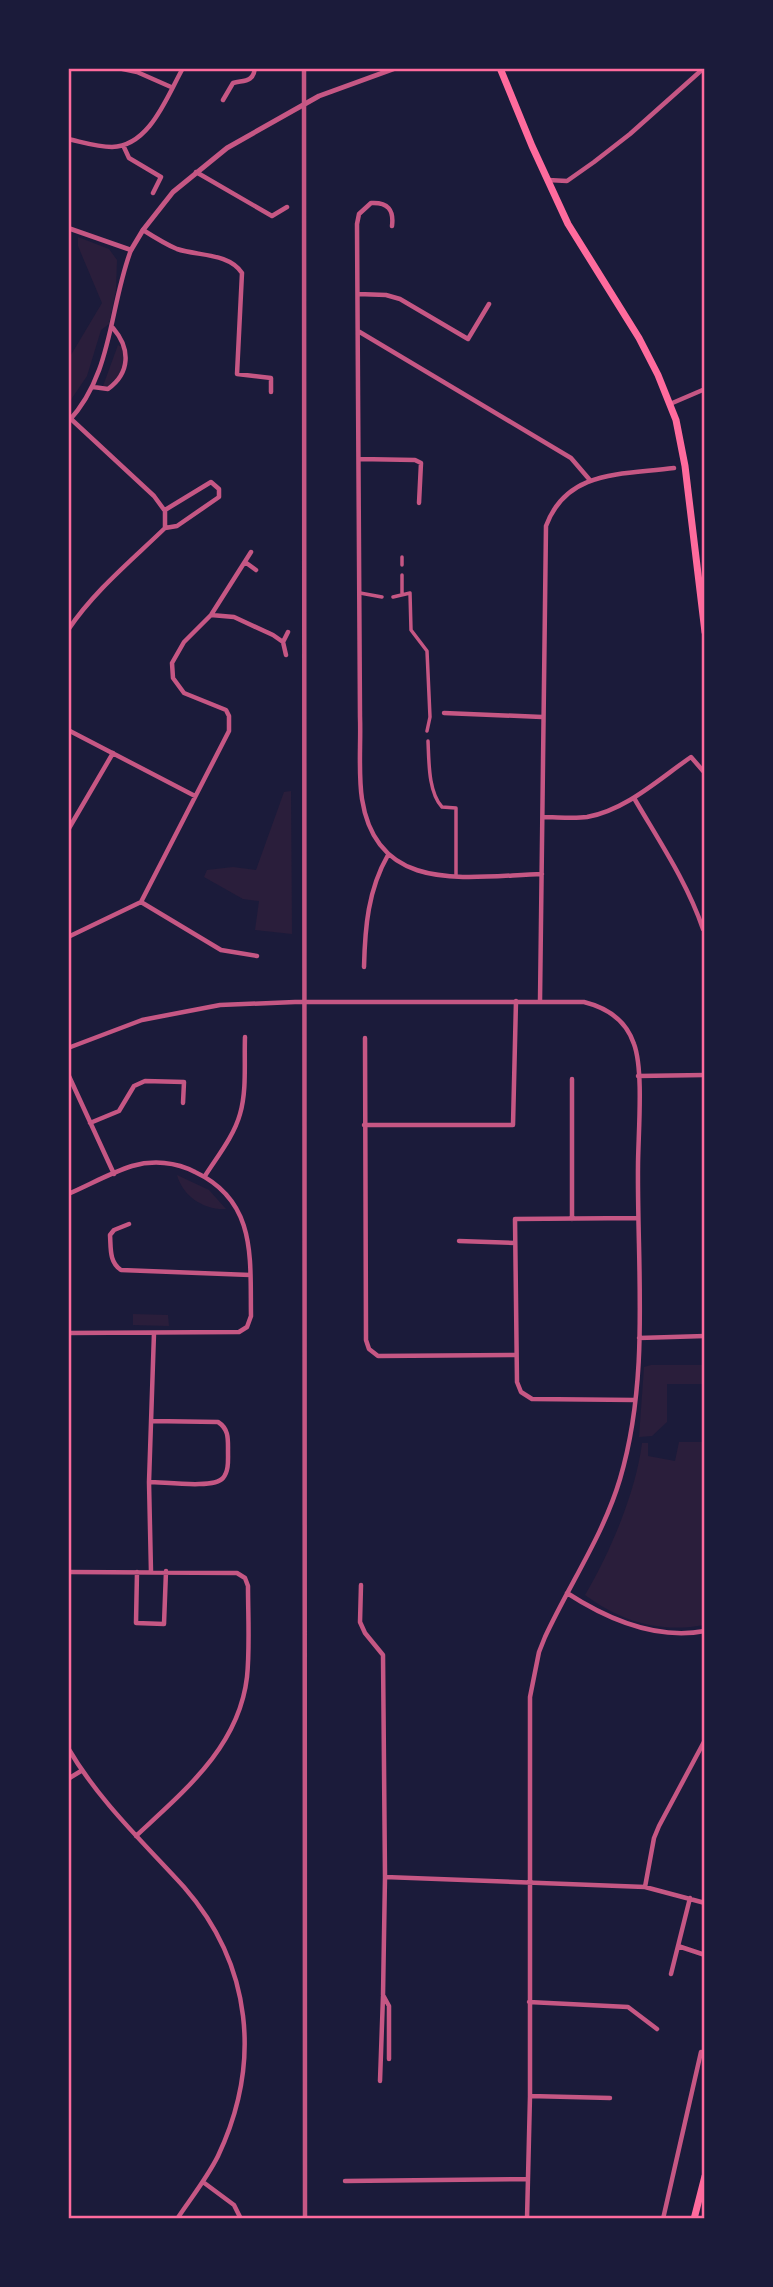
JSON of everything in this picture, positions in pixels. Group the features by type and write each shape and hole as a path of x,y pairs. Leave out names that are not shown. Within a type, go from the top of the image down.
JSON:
{"main road":[{"path":"500,68 568,224 639,338 676,420 685,466 705,632"},
{"path":"694,2219 705,2176"}],"street":[{"path":"118,68 137,72 171,87"},
{"path":"68,139 98,146 123,145 139,137 149,127 183,68"},
{"path":"223,100 233,83 249,80 255,68"},
{"path":"304,68 305,2219"},
{"path":"165,528 165,510 154,496 70,420 93,387 105,357 122,275 131,250 164,202 227,148 304,103 334,89 396,68"},
{"path":"547,180 567,181 594,162 630,134 704,68"},
{"path":"123,145 130,158 161,177 153,193"},
{"path":"196,172 272,216 287,207"},
{"path":"392,226 393,215 386,205 371,203 359,214 361,796 369,830 388,855 408,868 456,876 542,874"},
{"path":"68,228 131,250"},
{"path":"143,230 177,249 225,259 237,265 242,273 237,374 271,378 271,392"},
{"path":"358,294 386,295 400,299 468,339 489,304"},
{"path":"93,387 108,389 120,380 125,370 124,346 113,328"},
{"path":"358,331 571,458 589,479"},
{"path":"669,404 705,389"},
{"path":"359,459 415,460 421,463 419,503"},
{"path":"540,1001 544,531 550,514 565,494 589,479 674,468"},
{"path":"68,630 101,590 165,528 177,526 219,498 219,489 211,482 165,510"},
{"path":"68,937 141,902 229,731 229,716 222,707 184,692 177,686 172,671 177,652 211,615 251,552"},
{"path":"402,557 402,565"},
{"path":"245,562 256,569"},
{"path":"402,575 402,593"},
{"path":"360,593 382,597"},
{"path":"393,597 410,593 411,630 427,651 430,717 427,731"},
{"path":"211,615 234,617 282,642 286,655"},
{"path":"282,642 288,632"},
{"path":"444,713 542,717"},
{"path":"68,730 195,796"},
{"path":"428,741 429,765 437,802 442,807 456,808 456,876"},
{"path":"68,831 113,753"},
{"path":"543,817 587,817 634,798 691,757 704,772"},
{"path":"634,798 680,876 703,929"},
{"path":"364,967 365,930 372,891 388,855"},
{"path":"141,902 221,950 257,957"},
{"path":"365,1125 513,1125 516,1001"},
{"path":"68,1048 119,1028 171,1013 220,1005 281,1002 584,1002 600,1006 614,1015 630,1033 635,1046 638,1076 639,1338 635,1400 621,1478 609,1512 539,1652 530,1697 530,2096 527,2219"},
{"path":"205,1176 231,1135 240,1114 244,1097 245,1037"},
{"path":"365,1038 366,1340 369,1349 378,1356 515,1355"},
{"path":"68,1074 114,1174"},
{"path":"638,1076 705,1075"},
{"path":"572,1079 572,1219"},
{"path":"90,1123 119,1111 134,1086 145,1081 184,1082 183,1102"},
{"path":"68,1194 134,1166 163,1163 177,1165 205,1176 227,1194 241,1218 249,1244 251,1316 247,1327 239,1332 68,1333"},
{"path":"635,1400 532,1399 521,1392 517,1382 515,1355 515,1219 638,1218"},
{"path":"129,1224 114,1230 110,1235 112,1259 114,1265 121,1270 250,1275"},
{"path":"459,1241 515,1242"},
{"path":"151,1572 149,1482 154,1334"},
{"path":"639,1338 705,1336"},
{"path":"149,1482 212,1484 222,1479 228,1470 227,1433 225,1427 218,1422 151,1421"},
{"path":"137,1572 136,1623 164,1624 166,1571"},
{"path":"68,1572 237,1573 245,1578 248,1586 247,1677 235,1719 213,1759 197,1779 136,1836"},
{"path":"361,1585 360,1622 365,1633 383,1655 385,1877 380,2081"},
{"path":"567,1593 596,1612 620,1622 672,1632 705,1631"},
{"path":"645,1887 654,1838 705,1740"},
{"path":"68,1748 81,1771 203,1912 221,1940 239,1988 245,2038 240,2096 228,2134 203,2182 177,2219"},
{"path":"68,1779 81,1771"},
{"path":"385,1877 645,1887 705,1903"},
{"path":"671,1975 690,1898"},
{"path":"678,1946 705,1955"},
{"path":"383,1995 389,2006 389,2059"},
{"path":"529,2002 628,2007 657,2029"},
{"path":"663,2219 701,2052"},
{"path":"530,2096 610,2098"},
{"path":"345,2181 528,2179"},
{"path":"203,2182 234,2205 241,2219"}],"shaded area":[{"path":"78,237 109,249 117,260 116,290 109,324 101,330 87,376 68,404 68,360 102,303 78,246"},
{"path":"118,345 123,348 124,369 110,386 103,386"},
{"path":"291,791 292,934 255,930 259,901 243,899 204,877 207,870 233,867 256,870 284,792"},
{"path":"177,1175 209,1190 226,1209 209,1207 195,1200 184,1189"},
{"path":"133,1314 168,1315 169,1326 133,1325"},
{"path":"705,1365 705,1384 667,1384 667,1422 652,1436 639,1437 644,1367"},
{"path":"679,1442 705,1442 705,1625 657,1626 613,1612 585,1595 621,1522 634,1482 642,1443 648,1443 648,1456 675,1461"}]}
